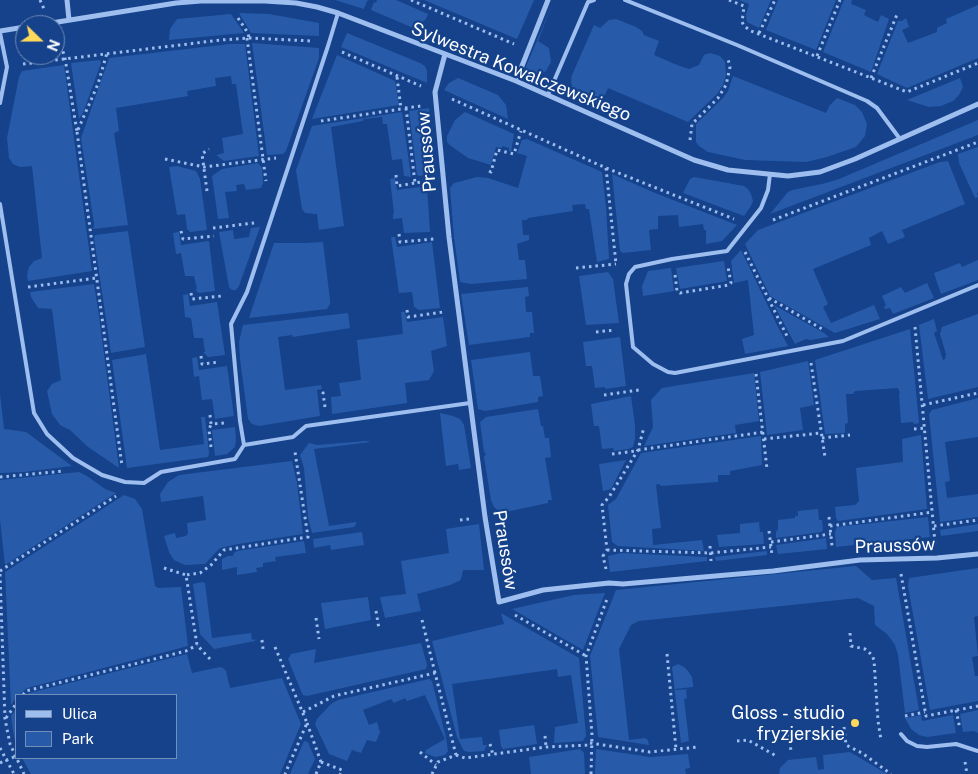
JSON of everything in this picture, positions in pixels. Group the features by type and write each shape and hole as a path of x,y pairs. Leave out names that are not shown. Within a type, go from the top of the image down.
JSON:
{"street":[{"path":"67,0 69,20"},
{"path":"516,80 548,0"},
{"name":"Sylwestra Kowalczewskiego","path":"65,21 176,2 266,1 296,3 338,13 516,80 685,156 728,170 788,176 820,172 855,160 978,104"},
{"path":"0,32 15,29"},
{"name":"Praussów","path":"445,54 435,92 443,179 485,517 499,602 543,590 609,583 624,584 860,560 937,558 978,554"}],"lane":[{"path":"548,96 588,2 594,0"},
{"path":"625,0 737,45 867,101 878,108 900,139"},
{"path":"0,204 34,412 47,434 83,465 102,475 125,482 144,483 161,472 235,459 244,444 239,412 231,324 247,292 338,13"},
{"path":"0,32 7,67 0,103"},
{"path":"770,174 766,197 757,215 728,251 672,258 635,267 629,274 626,284 634,347 653,364 668,372 675,373 843,340 978,285"},
{"path":"244,444 293,437 306,426 470,403"},
{"path":"901,734 907,741 917,746 928,747 956,744 978,750"}],"path":[{"path":"411,0 528,49"},
{"path":"729,0 744,6 741,19 744,26 907,92 978,63"},
{"path":"759,33 775,0"},
{"path":"816,56 840,0"},
{"path":"871,78 898,12"},
{"path":"247,38 267,185"},
{"path":"7,67 107,53 247,38 318,42 606,168 748,225 772,220 978,142"},
{"path":"77,132 98,84 107,53"},
{"path":"685,156 690,143 692,124 718,98 729,78 729,62 723,54"},
{"path":"15,754 10,744 6,719 0,572 120,494 125,482 66,58"},
{"path":"304,120 313,122 401,108 397,76"},
{"path":"406,108 415,182"},
{"path":"489,171 491,172 497,150 514,154 521,131"},
{"path":"208,191 202,154 209,150"},
{"path":"165,159 204,167 291,156"},
{"path":"606,168 616,264 626,284"},
{"path":"396,175 398,186 443,179"},
{"path":"213,228 259,222"},
{"path":"181,231 183,238 214,236"},
{"path":"399,234 400,242 449,237"},
{"path":"738,238 794,351"},
{"path":"675,278 677,291 680,293 729,285 731,283 728,261"},
{"path":"14,289 97,278"},
{"path":"191,293 192,299 222,296"},
{"path":"768,298 824,330"},
{"path":"407,310 408,317 458,310"},
{"path":"915,327 935,537"},
{"path":"201,356 202,364 213,362"},
{"path":"812,370 825,456"},
{"path":"756,375 767,469"},
{"path":"604,395 639,390"},
{"path":"923,405 978,393"},
{"path":"209,430 211,424 210,415"},
{"path":"211,424 225,423"},
{"path":"609,583 603,556 607,550 602,504 609,497 637,450 644,427"},
{"path":"914,429 925,428"},
{"path":"612,454 764,432"},
{"path":"764,438 821,433"},
{"path":"822,438 850,435"},
{"path":"164,568 186,575 200,573 211,565 224,550 308,536 293,437"},
{"path":"0,477 74,470 83,465"},
{"path":"830,526 933,512"},
{"path":"828,517 832,546"},
{"path":"934,526 978,520"},
{"path":"769,531 771,547"},
{"path":"607,550 711,555 771,547 830,534"},
{"path":"710,546 711,555"},
{"path":"899,558 926,716 978,706"},
{"path":"186,575 197,645 210,659"},
{"path":"499,602 507,610 586,656"},
{"path":"591,774 590,744 592,735 586,656 606,602"},
{"path":"376,611 379,629"},
{"path":"316,618 319,639"},
{"path":"422,620 456,756"},
{"path":"850,633 851,646 866,649 874,660 881,740"},
{"path":"262,640 263,649"},
{"path":"24,694 186,651 197,645"},
{"path":"275,647 307,722 321,762 316,774"},
{"path":"667,654 676,749"},
{"path":"302,712 334,696 435,673"},
{"path":"6,719 15,706"},
{"path":"905,716 924,712"},
{"path":"878,721 883,720"},
{"path":"285,774 307,722"},
{"path":"844,727 846,745 862,753 891,774"},
{"path":"788,728 791,751"},
{"path":"545,736 546,747"},
{"path":"737,741 748,740 778,757"},
{"path":"490,744 492,755"},
{"path":"432,774 438,762 456,756 465,758 546,747 590,744 650,752 698,747"},
{"path":"0,748 14,774"},
{"path":"420,752 436,765"},
{"path":"0,763 15,756"},
{"path":"17,759 24,774"},
{"path":"321,762 342,770 340,774"}],"green space":[{"path":"335,0 369,0 364,9"},
{"path":"377,0 396,0 428,14 426,19 420,24 411,27 371,10 374,2 376,3"},
{"path":"424,0 534,0 517,39"},
{"path":"554,0 538,41 549,48 551,62 546,71 530,76 525,69"},
{"path":"739,0 771,0 759,28 747,22 746,15 749,4"},
{"path":"778,0 836,0 816,50 766,30"},
{"path":"844,0 852,0 851,4 866,10 864,15 878,22 881,15 889,19 871,72 823,52"},
{"path":"978,5 978,58 907,88 877,74 898,21 906,18 909,27 902,30 908,43 937,32 937,28 947,23 946,19"},
{"path":"239,13 269,14 319,23 319,36 251,33"},
{"path":"231,14 244,33 169,40 170,29 177,19"},
{"path":"616,19 636,27 644,35 659,41 654,55 677,65 689,69 699,65 704,55 710,53 720,56 725,62 726,75 723,85 717,94 688,122 608,88 603,99 596,103 590,103 574,93 571,82 572,75 594,25 600,28 609,20"},
{"path":"347,33 425,66 427,83 341,47"},
{"path":"252,43 319,48 319,58 286,151 283,154 267,155"},
{"path":"230,44 245,44 259,156 224,161 216,155 224,153 222,138 243,134 236,84 232,84 231,76 215,78 216,86 187,91 188,96 116,108 119,131 114,133 128,225 93,229 94,224 81,138 109,58"},
{"path":"337,55 395,81 399,105 312,119"},
{"path":"100,60 101,63 83,113 79,119 71,63"},
{"path":"64,65 92,271 28,281 29,267 34,261 42,258 32,166 20,167 13,164 9,158 7,138 19,77 22,71"},
{"path":"733,76 826,113 830,105 837,98 855,105 862,112 867,124 865,136 856,147 806,162 745,160 708,152 696,142 696,124 723,98 728,91"},
{"path":"458,78 498,95 506,105 508,119 444,90 449,83"},
{"path":"960,78 963,87 959,95 953,101 941,106 929,107 907,100"},
{"path":"429,108 433,173 420,176 417,175 409,111"},
{"path":"402,112 411,177 404,176 402,159 392,160 387,124 383,124 382,117 363,119 363,121 331,127 344,226 319,230 317,214 305,213 302,209 296,170 312,126"},
{"path":"465,112 514,134 511,152 509,148 503,146 501,148 496,147 491,165 468,158 451,146 447,142 447,136 455,120"},
{"path":"978,120 978,135 770,214 788,192 792,190 839,179"},
{"path":"527,139 602,172 609,259 597,262 589,209 586,209 585,204 572,205 573,211 522,220 523,235 529,235 529,240 517,244 519,260 525,260 527,279 471,284 460,282 450,188 454,183 477,177 488,178 518,188 527,156 517,153 522,140"},
{"path":"978,147 978,197 975,198 959,163 958,154"},
{"path":"948,161 965,204 902,230 905,237 888,244 882,231 869,238 871,245 813,269 828,304 823,307 831,323 874,305 880,319 835,333 770,296 745,244 758,230 940,162"},
{"path":"258,163 262,168 263,183 261,188 246,190 244,184 236,185 237,191 225,192 229,218 218,219 212,176 222,169"},
{"path":"177,166 196,171 200,179 207,230 190,232 187,229 185,214 177,215 169,167"},
{"path":"612,174 737,225 722,241 706,244 706,230 704,230 703,224 679,227 678,215 658,216 658,229 649,230 651,250 623,253 620,251"},
{"path":"694,177 744,186 751,194 753,201 751,206 744,216 683,193 690,179"},
{"path":"395,178 397,190 427,186 430,232 404,233 402,218 393,219 390,179"},
{"path":"260,227 239,286 236,290 232,290 229,287 219,232 233,230 234,239 249,237 251,228"},
{"path":"128,231 145,347 111,353 94,238 95,235"},
{"path":"179,232 181,245 209,241 215,291 199,293 195,290 197,289 194,276 185,276 181,253 176,254 173,233"},
{"path":"391,237 395,237 397,247 432,242 440,308 419,310 413,306 412,292 399,293"},
{"path":"323,242 330,300 327,309 249,318 274,243"},
{"path":"741,250 788,346 745,354 742,339 754,335 748,280 734,283 731,261"},
{"path":"978,260 978,280 941,294 934,273 960,263 962,267"},
{"path":"724,261 727,281 680,289 676,268"},
{"path":"671,268 674,291 643,296 642,286 648,271"},
{"path":"608,272 613,279 619,323 586,325 579,276"},
{"path":"927,283 934,298 893,314 890,308 885,309 886,305 882,296 901,287 905,293"},
{"path":"94,284 119,468 88,447 70,430 60,425 52,414 47,391 52,384 61,380 52,309 38,308 30,292"},
{"path":"528,287 529,296 525,297 526,312 532,312 534,333 530,333 530,337 469,345 461,294"},
{"path":"188,294 190,306 217,302 225,355 208,357 203,352 205,352 203,338 194,338 191,318 185,317 183,295"},
{"path":"774,305 829,337 806,339 795,344"},
{"path":"401,312 405,312 407,322 443,317 447,346 431,351 434,371 429,380 405,383 407,403 332,414 331,397 341,396 339,383 361,380 357,340 403,334"},
{"path":"348,313 350,328 293,337 292,335 278,337 285,390 321,385 322,389 317,390 320,416 259,426 252,424 248,419 240,359 239,342 243,325"},
{"path":"978,314 978,387 928,399 919,325 934,319 937,331 934,333 943,360 946,354 940,334 942,327"},
{"path":"910,329 919,423 901,423 900,393 898,388 855,391 853,394 846,394 848,423 845,424 845,433 825,434 815,360"},
{"path":"620,337 626,386 605,389 605,387 595,388 592,366 586,366 583,342"},
{"path":"530,352 533,376 540,376 543,396 538,397 538,402 485,411 478,409 471,360"},
{"path":"146,354 160,450 204,444 201,417 205,417 208,457 127,468 112,360"},
{"path":"197,357 199,370 227,366 234,416 215,419 212,399 202,400 199,376 194,377 192,358"},
{"path":"808,361 814,405 800,408 803,430 767,435 760,372"},
{"path":"754,373 759,421 735,425 736,433 644,446 653,427 651,400 662,388"},
{"path":"0,394 4,429 26,432 72,466 0,473"},
{"path":"631,396 635,425 633,447 614,451 613,448 602,449 599,426 594,426 591,404"},
{"path":"978,398 978,437 945,442 950,481 945,482 947,498 978,494 978,517 940,522 929,414 932,410"},
{"path":"538,409 545,438 549,438 551,457 545,458 552,500 548,500 548,503 501,513 494,507 491,500 480,422 486,417"},
{"path":"440,413 460,419 464,425 471,468 459,470 458,464 446,466"},
{"path":"235,427 235,447 227,454 215,456 212,430"},
{"path":"921,435 927,509 838,521 835,507 855,505 859,501 856,468 903,462 902,439"},
{"path":"761,436 762,465 730,471 730,475 718,475 718,482 656,485 661,528 652,529 653,545 702,540 704,551 618,546 612,542 608,505 616,499 641,453"},
{"path":"371,442 314,449 329,526 356,522 356,524 354,527 312,533 308,517 304,468 300,455 309,443 317,445"},
{"path":"626,460 611,489 603,491 599,464"},
{"path":"292,461 297,483 303,534 220,548 205,564 185,565 174,560 169,552 164,536 175,533 176,538 186,536 188,533 187,523 206,520 203,496 161,502 160,494 168,482 179,475"},
{"path":"79,472 105,489 116,493 5,565 0,520 0,480"},
{"path":"124,495 135,499 142,509 155,586 158,588 181,587 188,646 27,688 20,694 15,694 15,699 11,705 5,572"},
{"path":"818,509 819,520 822,520 822,532 776,538 778,520 795,518 795,516 798,516 798,511"},
{"path":"928,517 930,537 836,547 835,532 837,527"},
{"path":"759,522 760,532 763,532 764,544 719,547 717,535 740,533 740,524"},
{"path":"479,524 484,570 463,570 459,581 417,594 421,611 385,618 380,597 406,594 401,561 449,553 446,529"},
{"path":"978,524 978,531 941,536 940,530"},
{"path":"362,532 364,545 331,550 330,545 314,548 313,539"},
{"path":"826,538 827,549 778,554 776,545"},
{"path":"304,541 306,553 275,557 276,561 263,563 263,567 256,568 257,572 237,575 237,567 222,570 222,559 233,556 237,551"},
{"path":"767,551 767,555 716,561 715,557"},
{"path":"621,553 707,557 707,561 610,572 608,556"},
{"path":"856,566 872,580 896,578 919,710 905,713 898,655 895,645 887,634 875,625 874,606 858,598 639,621 631,625 619,649 629,740 645,738 648,740 649,745 598,737 590,656 616,590"},
{"path":"978,568 978,616 974,617 978,656 972,657 975,676 978,676 978,701 930,710 908,586 909,578"},
{"path":"205,583 212,638 251,633 252,640 255,639 255,641 214,649 200,634 193,584"},
{"path":"605,593 583,650 512,609 574,595"},
{"path":"368,597 371,620 325,629 321,603"},
{"path":"501,613 579,658 586,736 583,741 554,743 555,727 578,723 571,675 558,677 557,669 452,684 460,739 482,737 483,745 487,745 484,751 464,751 457,737 432,641 504,624"},
{"path":"421,643 427,665 426,669 307,696 303,695 288,659 291,654 316,649 314,663"},
{"path":"187,654 192,673 223,668 226,671 230,688 282,678 301,724 280,774 31,774 23,759 178,759 178,694 28,694"},
{"path":"678,664 688,671 692,677 693,684 693,687 675,689 689,689 686,690 687,698 684,699 689,741 681,743 672,667"},
{"path":"429,679 432,681 446,738 448,751 445,755 435,757 425,753 426,750 445,739 425,695 407,701 405,698 394,703 391,699 363,710 369,725 377,722 380,732 376,742 367,740 361,753 352,750 347,761 329,754 315,724 317,719 331,704 338,700"},
{"path":"15,710 15,740 13,731 11,716"},
{"path":"978,710 978,733 974,731 963,732 960,714"},
{"path":"921,715 922,721 953,715 956,733 927,737 919,735 911,729 905,718"},
{"path":"534,725 537,744 503,749 499,730"},
{"path":"304,741 308,742 315,759 308,774 290,774"},
{"path":"580,749 584,753 585,774 531,774 529,757"},
{"path":"596,749 650,757 688,754 690,768 685,769 686,774 595,774"},
{"path":"850,752 887,774 779,774 780,768 788,760 816,757 818,770 824,769 823,755"}],"place":[{"name":"Gloss - studio fryzjerskie","path":"855,723"}]}
